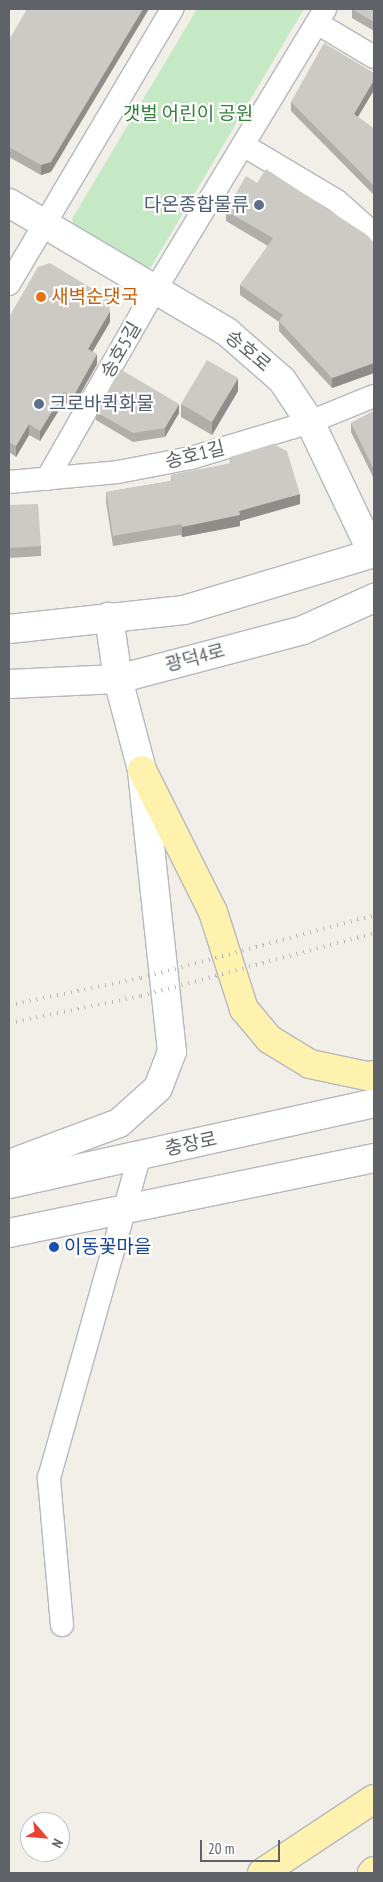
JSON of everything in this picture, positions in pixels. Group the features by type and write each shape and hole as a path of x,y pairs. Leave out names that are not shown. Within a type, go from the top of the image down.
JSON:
{"main road":[{"name":"송호로","path":"9,203 227,332 282,380 310,422 374,553"},
{"path":"9,629 184,610 374,553"},
{"name":"광덕4로","path":"9,684 118,679 303,630 374,598"},
{"path":"9,1164 119,1123 158,1088 172,1052 142,770 118,679 109,617"},
{"path":"142,770 214,912 244,1010 270,1039 310,1064 367,1076 374,1074"},
{"name":"충장로","path":"9,1184 374,1103"},
{"path":"9,1233 374,1158"},
{"path":"262,1873 374,1800"}],"street":[{"path":"9,284 172,9"},
{"name":"송호5길","path":"47,479 155,290 321,16 374,57"},
{"path":"243,145 338,201 374,234"},
{"name":"송호1길","path":"9,482 118,472 191,458 310,422 374,396"},
{"path":"62,1625 49,1478 140,1155"}],"green space":[{"name":"갯벌 어린이 공원","path":"197,9 304,9 151,267 138,270 75,233 72,219"}],"building":[{"path":"27,9 143,9 51,162 41,165 9,147 9,40"},
{"path":"352,9 374,9 374,22"},
{"path":"324,43 374,73 374,80 354,114 374,129 374,186 291,102"},
{"path":"266,169 367,235 374,243 374,363 332,378 279,321 283,315 240,285 273,238 226,211 246,176 257,183"},
{"path":"50,263 109,299 110,311 88,349 97,354 73,397 64,392 40,431 29,424 16,446 9,442 9,317 38,267"},
{"path":"207,360 238,378 212,422 181,404"},
{"path":"120,369 179,404 165,428 133,433 96,412"},
{"path":"374,411 374,470 351,423"},
{"path":"273,444 287,451 300,494 239,511 240,515 182,527 181,524 113,536 106,492 172,481 171,475 231,463 230,457"},
{"path":"38,504 41,546 9,548 9,505"}],"railway":[{"path":"9,1005 141,978 374,915"},
{"path":"9,1023 141,996 374,933"}],"place":[{"name":"다온종합물류","path":"259,205"},
{"name":"새벽순댓국","path":"41,297"},
{"name":"크로바퀵화물","path":"39,404"},
{"name":"이동꽃마을","path":"54,1247"}]}
